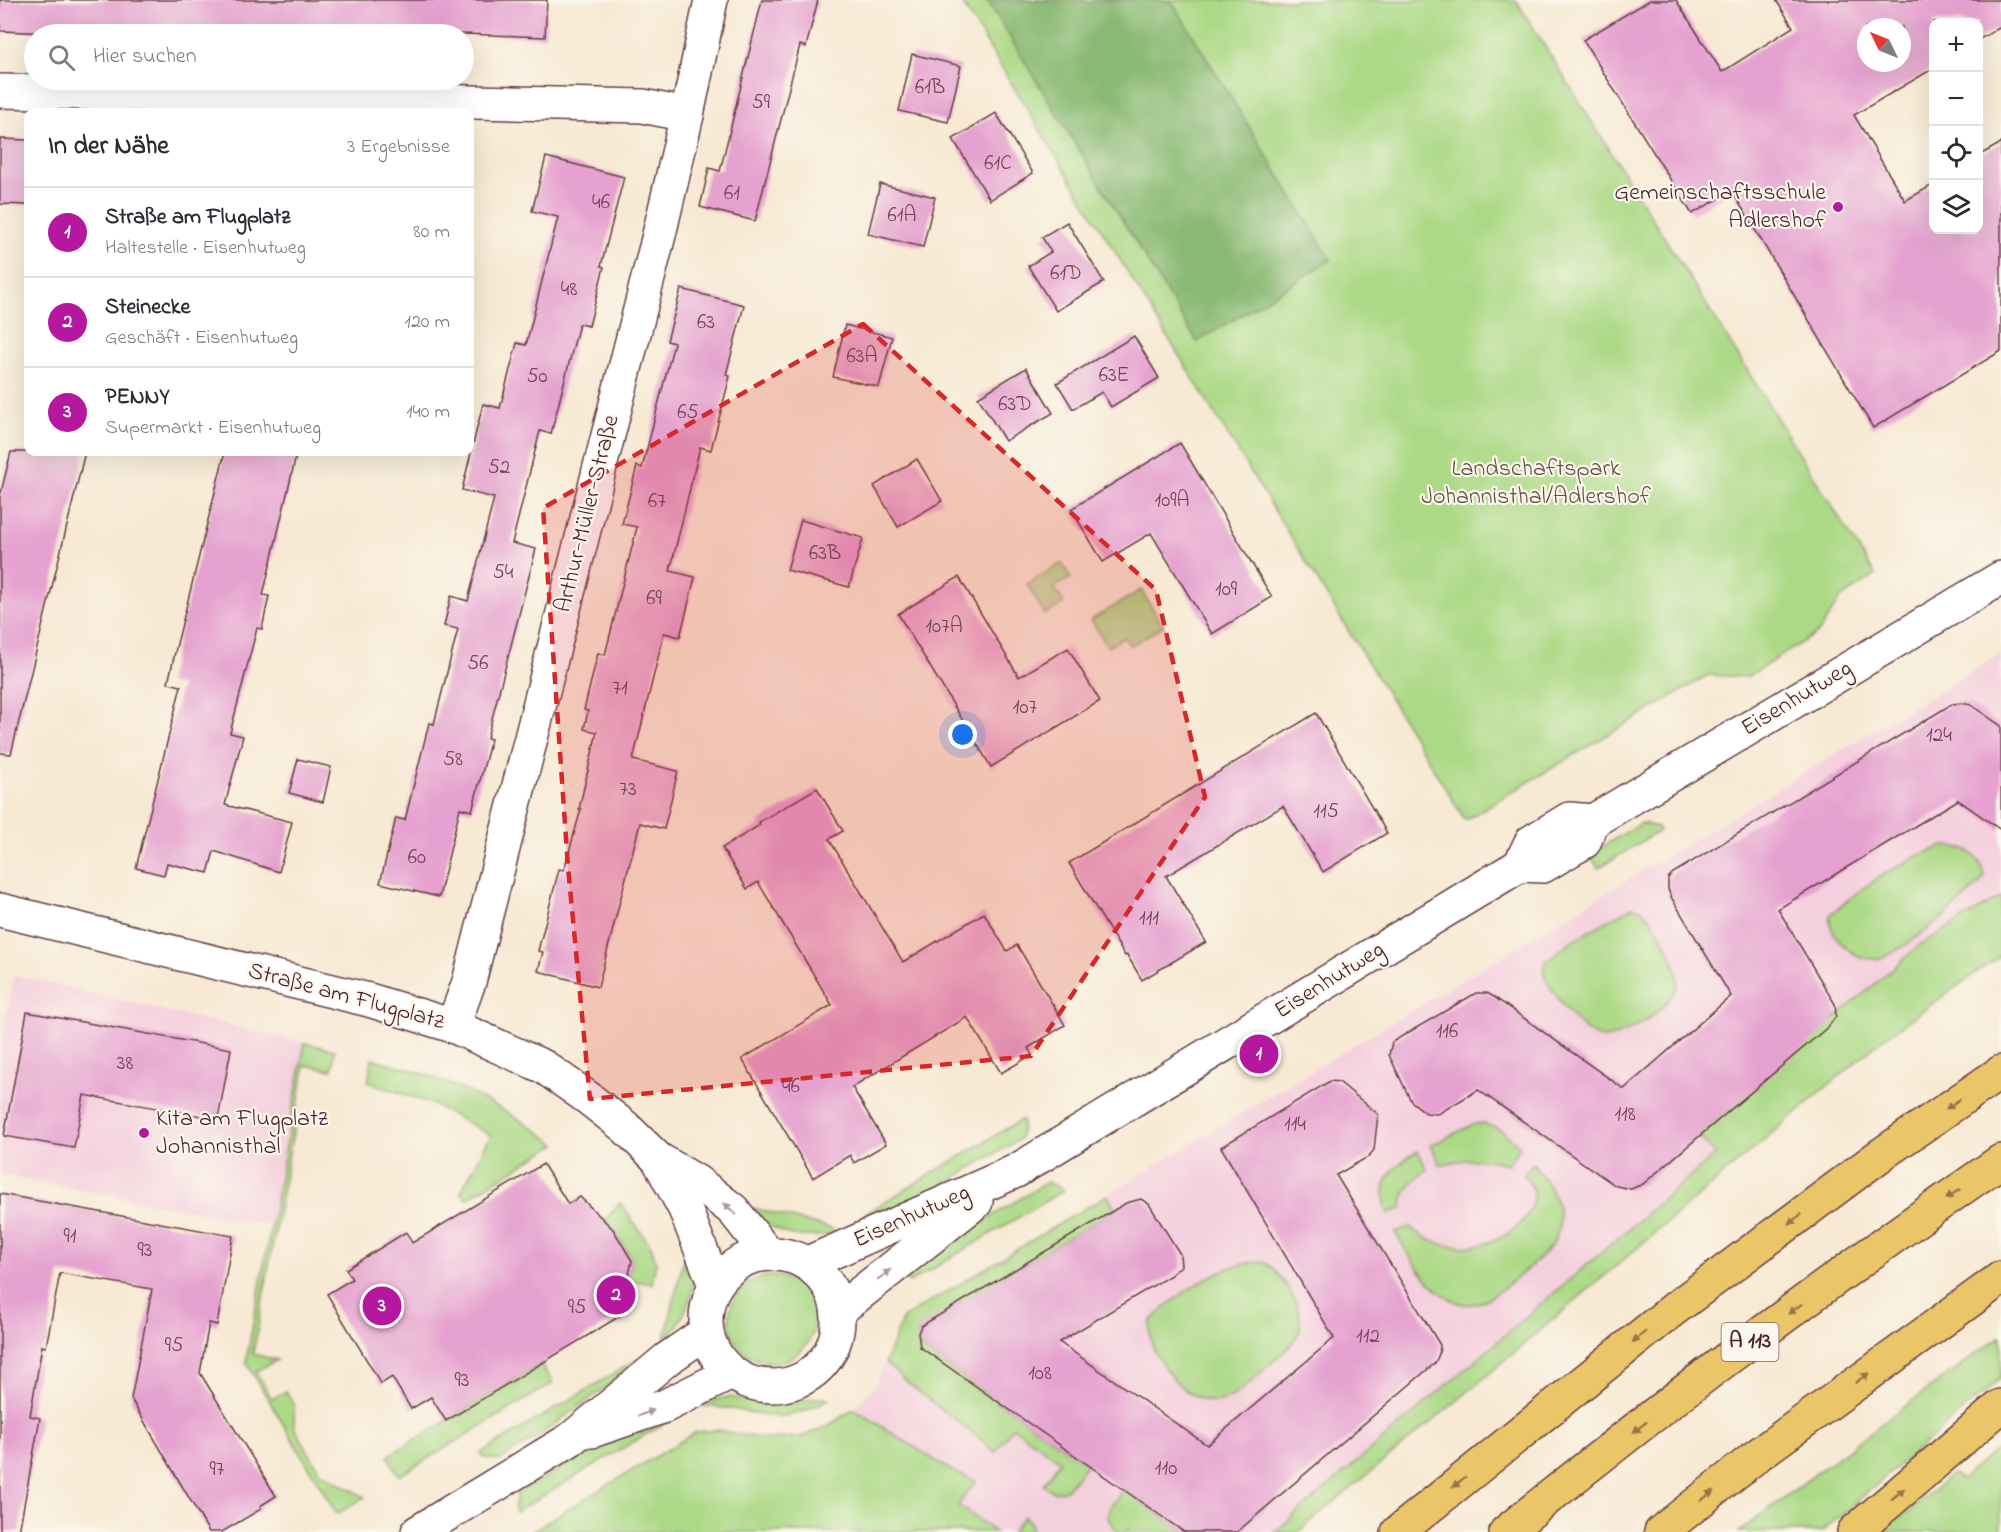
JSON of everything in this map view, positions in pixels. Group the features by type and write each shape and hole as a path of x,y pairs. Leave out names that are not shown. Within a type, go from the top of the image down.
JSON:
{"highway":[{"path":"1398,1532 1674,1309 1882,1154 2001,1072"},
{"name":"A 113","path":"1506,1532 1714,1369 1921,1216 2001,1161"},
{"path":"1661,1532 1759,1454 2001,1278"},
{"path":"1854,1532 2001,1406"}],"street":[{"name":"Arthur-Müller-Straße","path":"453,1026 472,970 655,251 711,0"},
{"path":"0,92 643,106 687,115"},
{"name":"Eisenhutweg","path":"838,1311 1016,1171 1520,865 1531,842 1569,819 1593,821 2001,578"},
{"name":"Straße am Flugplatz","path":"0,910 369,1000 453,1026 544,1068 625,1126 658,1159 697,1182 733,1210 767,1253"},
{"name":"Straße am Flugplatz","path":"658,1159 685,1209 715,1285"},
{"name":"Eisenhutweg","path":"808,1263 1016,1171"},
{"path":"767,1253 790,1255 808,1263 823,1277 833,1293 838,1311 836,1338 828,1356 814,1371 799,1381 782,1386 747,1383 719,1362 711,1348 706,1332 705,1316 708,1299 715,1285 728,1269 747,1258 767,1253"},
{"path":"418,1532 571,1439 667,1359 706,1332"},
{"path":"571,1439 664,1406 731,1373"}],"highlighted area":[{"path":"863,324 1156,590 1205,797 1031,1056 590,1099 568,867 543,508"}],"shaded area":[{"path":"2001,654 2001,955 1884,1038 1470,1390 1298,1532 891,1532 826,1427 854,1409 875,1385 903,1319 908,1315"},
{"name":"Kita am Flugplatz Johannisthal","path":"14,975 305,1043 270,1225 0,1175 0,1051"}],"green space":[{"name":"Landschaftspark Johannisthal/Adlershof","path":"960,0 1516,0 1875,575 1840,599 1819,632 1747,677 1708,675 1465,820"},
{"path":"987,0 1171,0 1331,260 1197,342"},
{"path":"1062,563 1071,578 1054,587 1064,603 1045,615 1027,584"},
{"path":"1141,590 1163,626 1130,646 1124,637 1108,647 1091,620"},
{"path":"1641,823 1657,827 1659,831 1598,868 1590,854"},
{"path":"1944,846 1952,846 1971,853 1983,869 1985,876 1966,898 1934,925 1886,956 1867,959 1845,947 1834,933 1830,915 1884,875"},
{"path":"2001,897 2001,955 1884,1038 1470,1390 1298,1532 1275,1532 1715,1155 1699,1136 1921,944"},
{"path":"1632,907 1642,909 1665,941 1674,961 1678,979 1676,989 1660,1009 1634,1028 1608,1037 1598,1037 1582,1027 1565,1008 1543,970 1546,961 1572,941"},
{"path":"305,1043 335,1050 332,1070 305,1065 253,1354 277,1360 256,1371 272,1399 286,1391 294,1404 294,1427 320,1472 365,1497 337,1514 246,1362"},
{"path":"372,1059 421,1073 468,1092 514,1116 556,1144 466,1199 461,1192 491,1135 430,1103 368,1082"},
{"path":"1021,1120 1023,1123 1020,1139 934,1190 872,1222 866,1213"},
{"path":"1483,1123 1501,1130 1520,1147 1508,1164 1474,1160 1440,1165 1431,1145 1472,1125"},
{"path":"1418,1151 1427,1170 1409,1186 1402,1202 1402,1208 1388,1214 1384,1193 1385,1184 1401,1163"},
{"path":"1533,1163 1550,1188 1558,1209 1559,1227 1553,1243 1539,1259 1492,1296 1472,1304 1459,1303 1449,1298 1430,1283 1407,1253 1395,1232 1410,1227 1435,1242 1452,1246 1466,1247 1494,1241 1518,1226 1527,1216 1534,1190 1524,1175"},
{"path":"1047,1182 1064,1190 909,1283 902,1272"},
{"path":"1107,1195 1116,1209 922,1326 918,1333 920,1347 1087,1464 1066,1490 1054,1492 1043,1485 1060,1461 1013,1427 995,1452 911,1386 885,1362 903,1319 908,1315"},
{"path":"620,1203 651,1246 656,1262 652,1284 628,1280 632,1261 624,1245 605,1220"},
{"path":"753,1208 832,1229 837,1233 811,1236 790,1234 770,1226 748,1211"},
{"path":"687,1245 693,1268 690,1298 677,1327 664,1342"},
{"path":"1261,1261 1276,1272 1289,1290 1298,1310 1299,1334 1284,1352 1236,1394 1216,1401 1199,1398 1178,1384 1159,1359 1151,1342 1151,1321 1201,1281 1229,1268"},
{"path":"772,1276 788,1280 802,1289 811,1303 815,1319 811,1335 802,1349 788,1358 772,1362 756,1358 742,1349 733,1335 729,1319 733,1303 742,1289 756,1280"},
{"path":"2001,1336 2001,1378 1821,1532 1739,1532 1893,1415"},
{"path":"638,1359 640,1362 539,1436 499,1461 483,1457 481,1453"},
{"path":"541,1364 553,1383 399,1476 388,1456"},
{"path":"729,1397 772,1403 830,1398 794,1414 779,1416 702,1406 698,1403"},
{"path":"854,1409 952,1471 976,1481 958,1505 995,1532 530,1532 696,1432 717,1430 765,1439 800,1437 826,1427"},
{"path":"670,1415 672,1419 516,1512 514,1508 517,1493 607,1443"},
{"path":"2001,1445 2001,1532 1884,1532 1952,1474 1962,1479"},
{"path":"1123,1489 1184,1532 1132,1532 1128,1529 1126,1532 1118,1532 1107,1517 1109,1509"},
{"path":"1024,1516 1030,1522 1032,1532 1012,1532"}],"building":[{"path":"0,0 547,0 545,37 474,34 474,24 24,24 24,32 0,31"},
{"path":"762,0 818,0 806,47 800,45 755,221 700,207 709,168 720,171"},
{"name":"Gemeinschaftsschule Adlershof","path":"1650,0 1676,0 1722,72 1793,27 1776,0 2001,0 2001,27 1983,37 1983,18 1929,18 1929,71 1854,115 1905,201 1929,187 1929,234 1983,234 1983,153 2001,143 2001,351 1873,428 1732,191 1692,214 1583,40"},
{"path":"912,54 961,66 948,122 899,111"},
{"path":"996,113 1033,173 990,200 953,139"},
{"path":"0,139 24,140 24,205 0,204"},
{"path":"546,157 624,177 601,266 604,267 589,326 579,324 551,434 540,431 512,543 536,549 487,738 491,739 472,811 460,808 439,897 380,883 396,818 405,820 429,723 434,724 458,629 444,626 451,596 468,601 494,498 462,490 470,456 474,456 474,441 483,404 500,408 517,343 526,345 558,217 532,211"},
{"path":"880,184 935,197 923,247 868,234"},
{"path":"1067,222 1104,282 1056,311 1028,266 1051,252 1042,237"},
{"path":"681,289 744,305 726,375 730,376 711,450 700,447 670,571 695,577 680,637 664,633 633,760 678,771 664,829 640,823 598,987 538,971 543,952 538,951 559,869 564,870 581,809 579,809 597,732 584,729 588,711 584,710 598,653 605,655 637,527 622,524 637,466 642,468 674,343 667,341"},
{"path":"845,325 892,337 879,387 833,377"},
{"path":"1134,336 1159,378 1111,407 1102,392 1073,409 1057,383"},
{"path":"1026,368 1053,413 1005,441 978,397"},
{"path":"1180,443 1272,597 1212,634 1151,533 1103,562 1071,509"},
{"path":"11,452 24,452 24,456 84,456 11,754 0,753 0,496"},
{"path":"224,456 296,456 263,595 269,596 262,629 257,628 230,733 243,736 225,805 292,822 279,872 214,851 208,873 167,863 164,875 136,868 181,686 168,683"},
{"path":"917,459 942,501 898,527 874,486"},
{"path":"801,520 863,538 849,587 787,570"},
{"path":"959,577 1019,677 1068,648 1100,701 991,767 898,614"},
{"path":"1952,704 1971,705 2001,726 2001,830 1958,800 1778,909 1835,1004 1836,1016 1829,1026 1643,1184 1631,1189 1616,1186 1478,1090 1438,1114 1426,1113 1411,1101 1389,1055 1392,1042 1476,993 1487,993 1494,997 1624,1089 1731,996 1671,897 1668,878"},
{"path":"1316,713 1387,833 1323,872 1283,806 1166,876 1206,942 1142,980 1069,863"},
{"path":"298,759 331,767 323,802 289,793"},
{"path":"817,788 843,831 829,839 903,962 984,913 1007,951 1017,945 1065,1025 1028,1048 1032,1055 1001,1073 967,1017 852,1087 886,1144 854,1163 850,1155 813,1178 742,1059 832,1005 758,882 747,889 722,848 760,825 759,822"},
{"path":"27,1012 231,1049 218,1119 84,1095 74,1148 4,1136"},
{"path":"1330,1081 1339,1082 1378,1114 1374,1150 1368,1157 1336,1175 1440,1345 1439,1354 1435,1363 1237,1532 1184,1532 920,1347 918,1333 921,1326 1126,1203 1141,1199 1149,1204 1180,1254 1181,1266 1171,1275 1059,1342 1207,1445 1334,1338 1221,1147"},
{"path":"543,1164 568,1204 580,1197 613,1229 632,1261 620,1316 446,1421 431,1397 411,1409 392,1377 381,1384 327,1294 352,1279 346,1269 406,1232 412,1243"},
{"path":"0,1194 233,1236 217,1325 209,1323 200,1373 276,1496 260,1506 261,1509 222,1532 209,1532 131,1399 152,1289 60,1273 46,1347 42,1346 30,1416 40,1418 19,1532 0,1532"}],"place":[{"name":"Gemeinschaftsschule Adlershof","path":"1838,207"},
{"name":"Straße am Flugplatz","path":"1259,1054"},
{"name":"Kita am Flugplatz Johannisthal","path":"144,1133"},
{"name":"Steinecke","path":"616,1295"},
{"name":"PENNY","path":"382,1306"}]}
